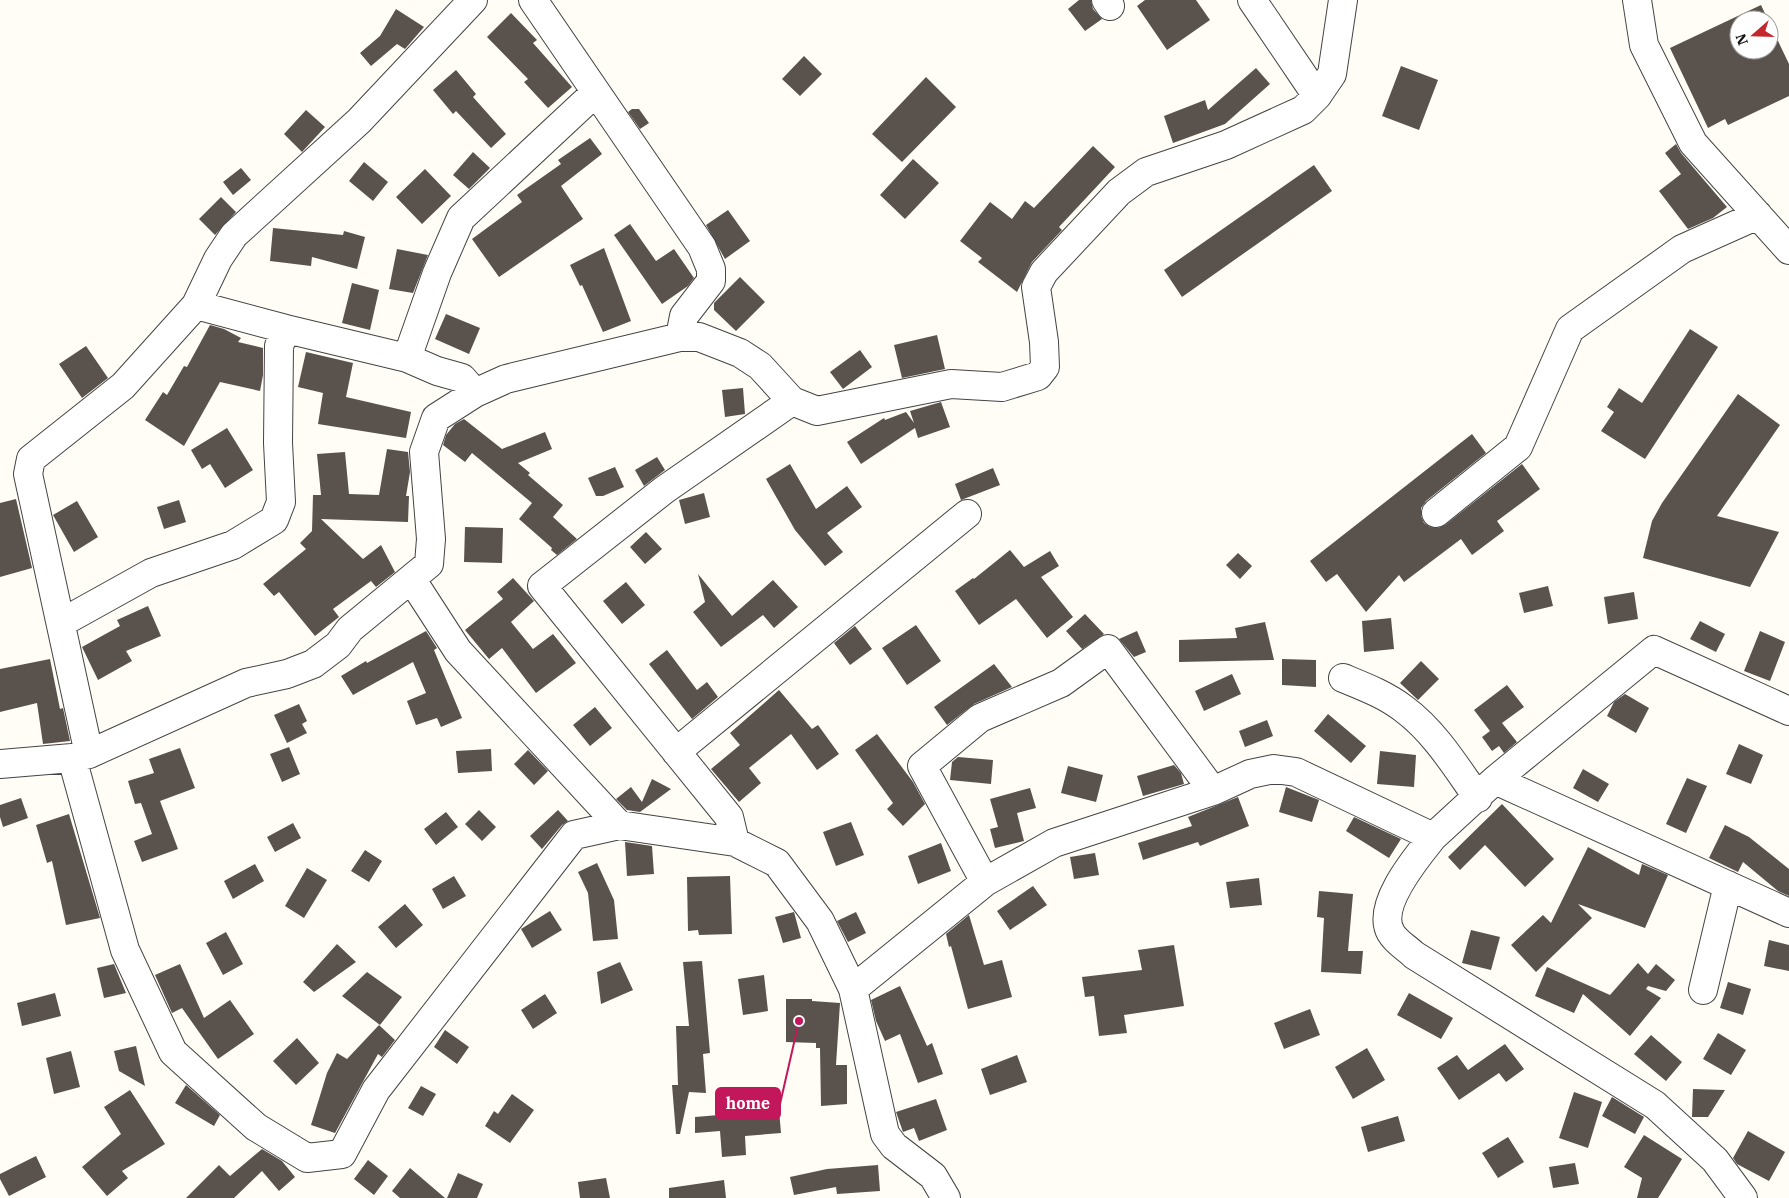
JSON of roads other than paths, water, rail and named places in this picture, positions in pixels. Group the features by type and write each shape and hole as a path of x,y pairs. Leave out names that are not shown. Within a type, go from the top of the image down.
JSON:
{"street":[{"path":"473,0 358,121 234,235 218,258 196,305 123,386 31,458 28,474 61,623 81,756 125,950 173,1052 256,1127 307,1158 342,1154 376,1090 574,836 619,825 735,842 777,863 820,921 852,989 885,1134 894,1146 933,1176 946,1198"},
{"path":"533,0 702,247 711,269 710,281 684,316 680,337"},
{"path":"1252,0 1316,96"},
{"path":"0,764 81,756 246,683 287,674 313,664 338,645 350,629 412,580 429,564 431,539 424,452 436,418 475,393 506,379 680,337 699,337 740,353 760,366 792,401 817,410 951,384 1002,387 1038,376 1044,367 1044,342 1036,287 1044,272 1120,192 1146,172 1226,145 1303,110 1332,74 1343,0"},
{"path":"1637,0 1644,45 1693,143 1789,250"},
{"path":"407,358 438,273 461,218 596,92"},
{"path":"1436,513 1518,447 1570,329 1682,248 1758,216"},
{"path":"196,305 286,330 407,358 437,371 462,378 475,393"},
{"path":"61,623 151,573 233,545 274,520 281,502 278,443 279,346 286,330"},
{"path":"735,842 729,817 542,586 664,490 792,401"},
{"path":"676,752 966,514"},
{"path":"412,580 458,651 619,825"},
{"path":"985,882 922,766 980,718 1061,683 1108,649 1213,791"},
{"path":"1743,1198 1716,1160 1655,1105 1414,955 1391,933 1388,923 1388,912 1404,874 1433,837 1486,789 1654,650 1789,711"},
{"path":"1343,678 1376,692 1405,710 1444,751 1486,789 1728,885 1789,913"},
{"path":"852,989 985,882 1054,843 1213,791 1250,774 1274,769 1296,772 1433,837"},
{"path":"1703,990 1728,885"}],"place":[{"name":"home","path":"799,1021"}]}
